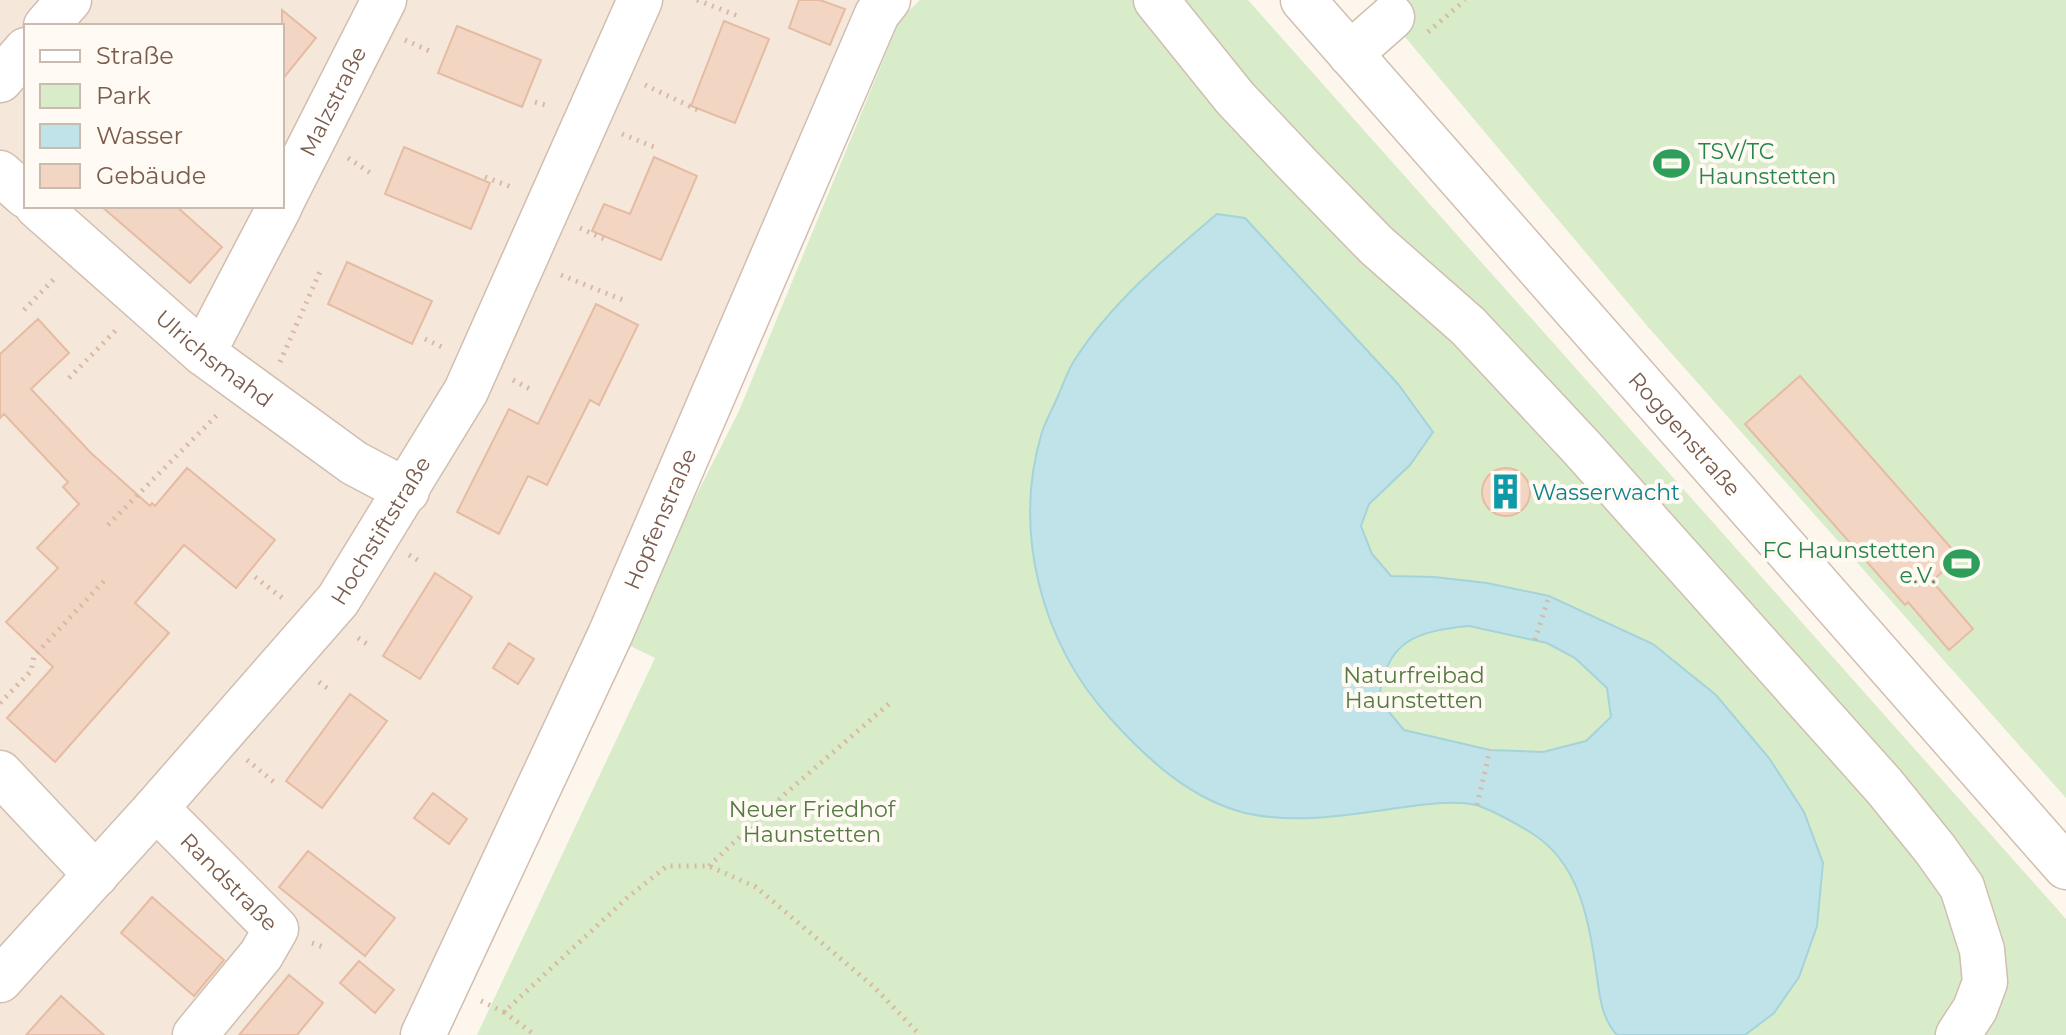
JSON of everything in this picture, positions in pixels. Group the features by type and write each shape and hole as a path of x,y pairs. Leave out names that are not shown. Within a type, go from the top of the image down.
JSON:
{"street":[{"path":"48,24 69,0"},
{"name":"Malzstraße","path":"284,198 384,0"},
{"name":"Hochstiftstraße","path":"0,980 338,600 466,391 640,0"},
{"name":"Hopfenstraße","path":"423,1035 610,635 877,14 888,0"},
{"path":"1156,0 1235,98 1289,156 1376,245 1468,326 1582,448 1884,786 1935,849 1962,887 1982,950 1985,982 1975,1009 1958,1035"},
{"name":"Roggenstraße","path":"1303,0 2066,867"},
{"path":"1350,54 1392,17"},
{"path":"0,80 24,52"},
{"path":"0,173 24,194"},
{"name":"Ulrichsmahd","path":"39,208 203,353 354,463 407,491"},
{"name":"Malzstraße","path":"203,353 279,208"},
{"path":"11,799 96,875"},
{"name":"Randstraße","path":"156,808 276,929 261,955 195,1035"}],"path":[{"path":"697,0 738,16"},
{"path":"612,68 702,112"},
{"path":"24,310 85,248"},
{"path":"525,260 623,300"},
{"path":"108,525 256,391 322,267"},
{"path":"69,378 144,301"},
{"path":"0,703 31,671 34,656 104,581"},
{"path":"1535,640 1549,596"},
{"path":"709,866 785,794 891,702"},
{"path":"1477,805 1490,750"},
{"path":"504,1012 628,897 667,866 709,866 756,887 874,987 920,1035"},
{"path":"447,983 504,1012 535,1035"}],"shaded area":[{"path":"0,0 890,0 406,1035 0,1035"}],"green space":[{"name":"Naturfreibad Haunstetten","path":"920,0 1248,0 2066,919 2066,1035 477,1035 655,658 622,642 739,411 900,19"},
{"name":"FC Haunstetten e.V.","path":"1374,0 2066,0 2066,798 1649,328"}],"water":[{"path":"1217,214 1245,218 1398,384 1433,432 1410,465 1369,504 1361,526 1372,554 1391,576 1487,583 1549,596 1653,644 1716,695 1769,758 1804,812 1823,863 1817,926 1799,977 1774,1013 1745,1035 1617,1035 1603,1010 1589,927 1570,874 1548,846 1533,834 1490,810 1459,803 1431,804 1346,815 1285,818 1225,807 1188,788 1154,762 1110,718 1086,688 1050,620 1032,546 1030,508 1033,470 1042,432 1069,370 1104,320 1159,264","holes":["1469,626 1547,643 1575,658 1607,688 1611,717 1586,741 1543,752 1490,750 1404,730 1379,700 1382,680 1396,652 1406,643 1433,631"]}],"building":[{"path":"799,0 820,0 845,9 830,45 789,28"},
{"path":"282,10 316,38 284,78 284,24"},
{"path":"724,21 769,39 735,123 691,106"},
{"path":"457,26 541,60 522,107 438,73"},
{"path":"404,147 490,183 471,229 385,194"},
{"path":"654,157 697,176 661,260 592,231 604,204 630,214"},
{"path":"103,208 178,208 222,247 190,283"},
{"path":"347,262 432,301 412,344 328,304"},
{"path":"596,304 638,325 599,405 590,400 547,485 528,476 499,534 457,512 509,409 538,424"},
{"path":"38,319 69,353 31,389 91,453 150,506 152,503 155,506 187,468 275,540 236,588 184,545 135,603 169,633 55,762 7,718 53,667 6,622 58,568 37,548 79,504 63,487 68,482 4,414 0,418 0,354"},
{"path":"1800,376 1959,557 1932,581 1973,629 1949,650 1908,602 1905,605 1745,424"},
{"name":"Wasserwacht","path":"1506,468 1523,475 1530,492 1523,509 1506,516 1489,509 1482,492 1489,475"},
{"path":"435,573 472,597 420,679 383,656"},
{"path":"509,643 534,659 518,684 493,668"},
{"path":"350,694 387,721 322,808 286,781"},
{"path":"433,793 467,819 449,844 414,818"},
{"path":"308,851 395,918 365,956 279,887"},
{"path":"152,897 224,960 194,996 121,933"},
{"path":"359,961 394,990 375,1013 340,983"},
{"path":"289,975 323,1003 297,1035 239,1035"},
{"path":"61,996 104,1035 26,1035"}],"place":[{"name":"TSV/TC Haunstetten","path":"1672,164"},
{"name":"Wasserwacht","path":"1506,492"},
{"name":"FC Haunstetten e.V.","path":"1962,563"}],"park label":[{"name":"Neuer Friedhof Haunstetten","path":"812,822"}]}
